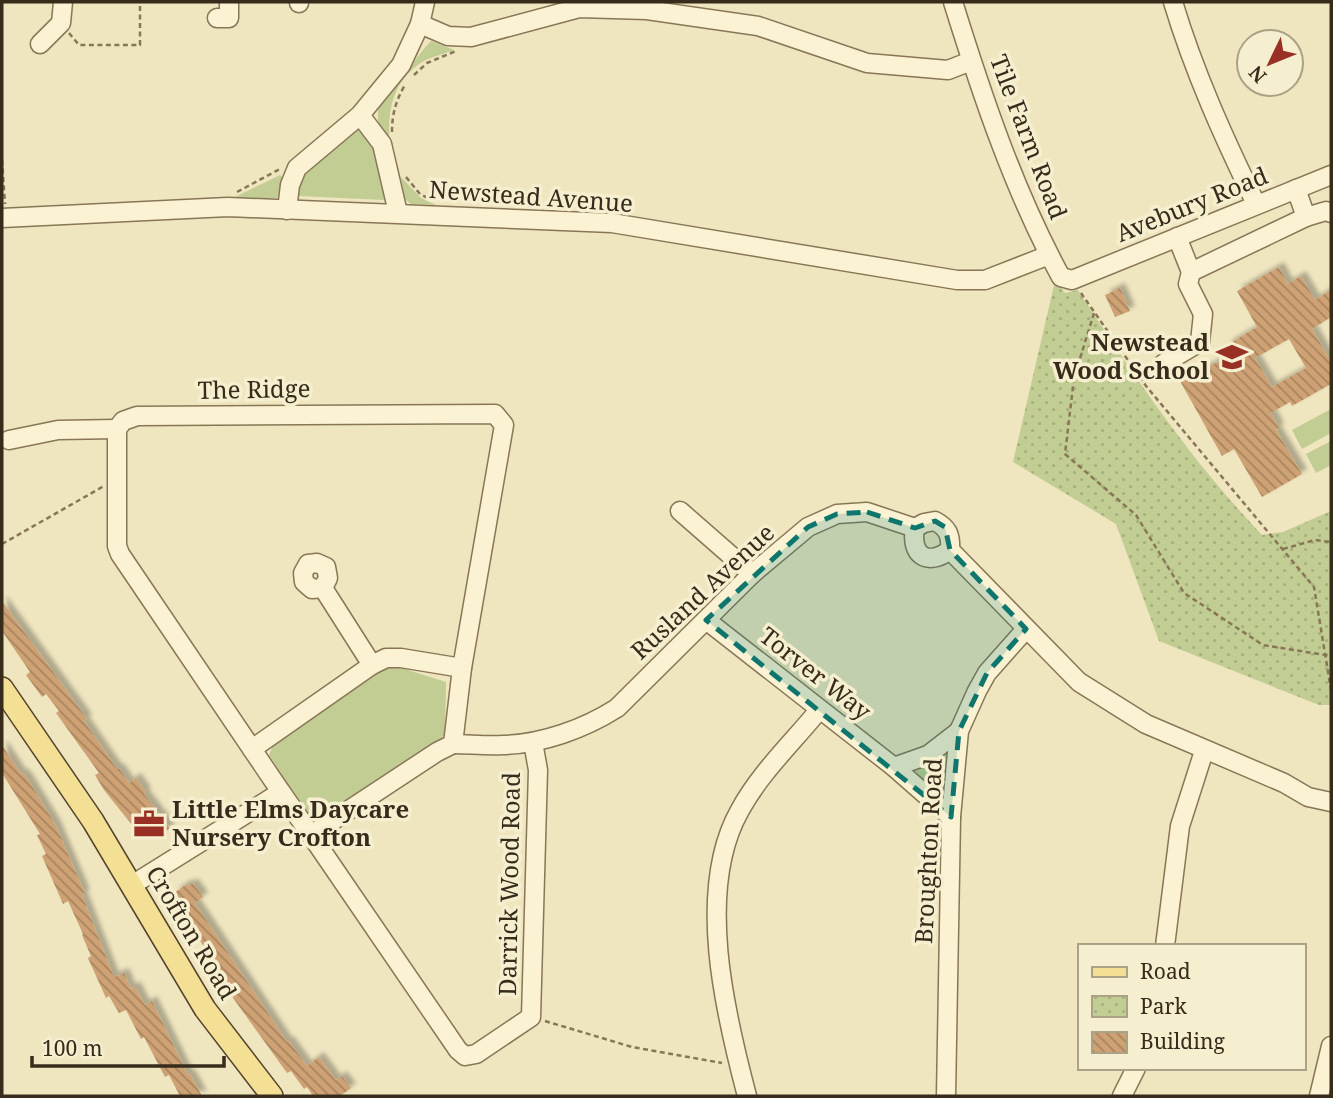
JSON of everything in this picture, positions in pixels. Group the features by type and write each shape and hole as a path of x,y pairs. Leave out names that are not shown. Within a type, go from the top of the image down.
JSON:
{"main road":[{"name":"Crofton Road","path":"2,688 93,821 205,1009 272,1096"}],"street":[{"path":"40,44 58,27 63,2"},
{"path":"217,18 229,18 229,2"},
{"path":"287,210 290,185 298,168 360,115 401,65 419,24 425,2"},
{"name":"Tile Farm Road","path":"953,2 971,61 1009,164 1060,277 1072,280"},
{"path":"1173,2 1217,125 1256,204"},
{"path":"419,24 448,36 471,37 579,8 647,6 758,26 867,62 948,69 971,61"},
{"path":"360,115 382,144 398,213"},
{"name":"Avebury Road","path":"1072,280 1331,175"},
{"path":"1296,189 1306,217"},
{"name":"Newstead Avenue","path":"4,218 228,207 612,223 957,279 985,280 1049,255"},
{"path":"1191,272 1306,217 1326,211 1331,213"},
{"path":"1163,364 1200,342 1203,314 1188,284 1191,272 1177,237"},
{"name":"The Ridge","path":"117,429 123,421 137,416 495,414 504,425 462,668"},
{"path":"9,440 58,430 117,429 117,546 120,554 252,749 386,658 462,668 453,744 437,751 311,835"},
{"path":"680,511 752,574"},
{"name":"Rusland Avenue","path":"453,744 503,746 533,742 594,723 617,708 752,574 808,527 837,514 867,512 915,528 913,539 917,552 927,558 940,557 950,550 1079,682 1146,724 1284,783 1308,797 1331,802"},
{"path":"323,588 372,665"},
{"name":"Torver Way","path":"706,620 894,767 951,817"},
{"name":"Broughton Road","path":"946,1096 951,817 959,731 987,673 1026,629"},
{"path":"747,1096 722,982 716,917 721,858 729,833 747,799 819,709"},
{"path":"894,767 928,755 959,731"},
{"name":"Darrick Wood Road","path":"252,749 458,1050 466,1056 476,1054 531,1017 538,770 533,742"},
{"path":"1165,944 1180,826 1204,751"},
{"path":"132,886 281,792"},
{"path":"1319,1096 1331,1046"},
{"path":"1122,1096 1135,1070"}],"path":[{"path":"58,27 79,45 140,45 140,2"},
{"path":"392,133 397,98 409,79 427,63 460,50 471,37"},
{"path":"2,160 4,218"},
{"path":"388,164 403,173 421,194 432,200"},
{"path":"236,193 281,168 298,168"},
{"path":"1072,280 1146,386 1314,587 1331,690"},
{"path":"1095,312 1074,378 1065,454 1136,515 1184,593 1263,645 1331,656"},
{"path":"2,544 107,484 117,483"},
{"path":"1282,549 1315,540 1331,542"},
{"path":"531,1017 632,1047 739,1066"}],"highlighted area":[{"path":"867,512 915,528 935,521 945,527 950,550 1026,629 987,673 959,731 951,817 706,620 808,527 837,514"}],"green space":[{"path":"431,41 454,50 422,62 397,89 389,122 390,146 378,121 378,109"},
{"path":"356,129 362,130 371,142 388,193 385,200 299,196 300,176"},
{"path":"280,175 283,178 277,198 231,199"},
{"path":"401,177 421,198 436,205 411,204 404,198"},
{"path":"1055,281 1065,293 1078,290 1164,417 1211,477 1262,535 1283,532 1331,511 1331,705 1319,705 1159,641 1116,524 1013,462"},
{"path":"1331,409 1331,433 1302,449 1292,430"},
{"path":"1331,441 1331,465 1316,473 1306,454"},
{"path":"395,666 446,682 445,734 434,746 323,820 310,817 269,755 275,741 380,671"},
{"path":"948,745 941,798 906,770"}],"building":[{"path":"1279,267 1288,284 1301,276 1315,300 1331,290 1331,317 1312,329 1331,362 1331,384 1292,406 1290,402 1271,413 1279,428 1276,430 1302,474 1262,497 1234,449 1222,456 1180,381 1232,355 1227,345 1257,327 1237,291","holes":["1289,339 1306,368 1272,387 1255,358"]},
{"path":"1120,288 1130,311 1115,317 1105,295"},
{"path":"2,601 87,719 84,721 117,769 119,768 129,783 136,778 146,792 144,794 170,828 156,838 150,831 141,836 104,790 95,775 99,773 56,713 59,711 46,694 42,697 26,675 30,672 2,631"},
{"path":"2,745 21,774 29,781 56,826 85,894 82,895 114,977 124,973 131,989 135,986 145,1005 152,1001 188,1075 190,1074 202,1096 180,1096 169,1075 165,1077 144,1037 141,1039 126,1010 119,1013 109,996 106,998 88,958 91,956 83,934 68,901 63,904 42,856 46,854 37,835 40,834 2,773"},
{"path":"193,883 203,897 195,903 287,1042 289,1041 307,1066 319,1057 336,1080 342,1076 351,1088 340,1096 313,1096 307,1087 304,1089 291,1071 287,1073 223,984 205,956 209,954 175,904 180,901 174,893"}],"place":[{"name":"Newstead Wood School","path":"1232,357"},
{"name":"Little Elms Daycare Nursery Crofton","path":"149,824"}]}
